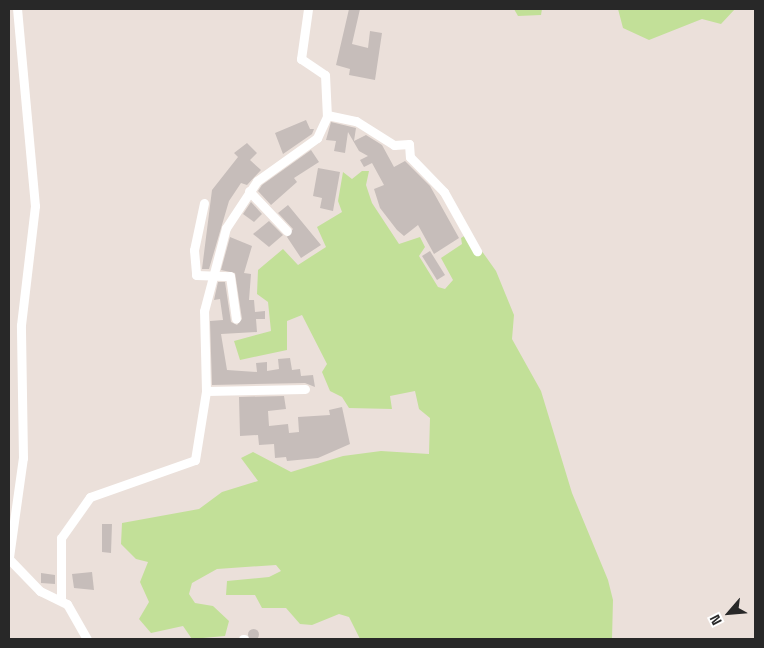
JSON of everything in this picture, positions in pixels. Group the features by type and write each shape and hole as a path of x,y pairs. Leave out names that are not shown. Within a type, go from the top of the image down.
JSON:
{"street":[{"path":"17,9 35,206 21,325 23,458 9,558 40,591 61,599"},
{"path":"87,639 61,599 59,548 65,529 95,493 193,463 206,391 204,311 226,228 249,192 268,169 318,138 327,115 325,75 301,59 308,9"},
{"path":"327,115 356,121 394,144 409,144 410,157 444,192 477,251"},
{"path":"249,192 287,231"},
{"path":"204,203 194,262 198,277 214,275 232,278 236,319"},
{"path":"206,391 305,389"}],"green space":[{"path":"514,9 542,9 541,15 518,16"},
{"path":"618,9 735,9 721,24 702,19 649,40 623,28"},
{"path":"362,171 369,171 366,185 372,203 399,244 420,237 425,247 419,256 438,287 445,289 453,280 441,258 462,244 461,238 469,233 496,271 514,315 512,339 541,391 572,493 608,580 613,600 612,639 360,639 349,617 339,614 312,625 300,624 286,608 262,608 255,595 226,595 227,581 269,577 281,571 276,565 217,569 192,583 189,594 195,603 213,606 229,621 225,636 192,639 183,626 151,633 139,619 149,602 140,582 148,562 136,559 121,544 122,523 199,509 222,492 258,481 241,458 253,452 291,472 343,456 381,451 429,454 430,418 419,409 415,391 390,396 392,409 349,408 342,397 330,391 322,372 327,364 302,315 287,321 287,350 240,360 234,341 271,331 268,302 257,294 258,270 283,249 298,265 326,247 317,227 342,212 338,201 343,172 352,179"}],"building":[{"path":"349,9 360,9 352,44 368,48 370,31 382,33 375,80 349,75 350,69 336,65"},
{"path":"306,120 310,129 314,129 312,134 283,154 275,133"},
{"path":"331,122 356,128 354,141 366,135 382,145 394,167 405,161 430,186 459,238 434,254 418,225 404,236 397,230 380,208 374,189 384,185 372,163 364,167 360,160 368,156 359,151 348,132 345,153 334,151 336,141 326,140"},
{"path":"247,143 257,153 250,160 261,170 247,185 241,183 229,201 209,269 202,269 212,190 238,157 234,153"},
{"path":"311,150 319,162 294,178 297,182 271,205 258,191 262,185"},
{"path":"318,168 340,172 333,211 320,208 322,198 313,196"},
{"path":"251,202 262,214 254,222 243,214"},
{"path":"288,205 321,245 301,258 287,237 293,229 278,213"},
{"path":"269,221 283,235 269,247 253,234"},
{"path":"230,237 252,246 244,273 251,274 249,300 254,300 255,312 265,311 265,319 256,319 257,332 221,334 227,370 257,372 256,363 267,362 267,371 279,369 278,359 290,358 292,370 300,369 301,376 313,375 315,387 305,383 212,385 210,321 223,320 220,299 214,300 218,282 225,282 231,322 237,325 242,319 235,273 221,270"},
{"path":"430,251 445,275 437,280 422,256"},
{"path":"284,396 286,409 268,411 269,426 288,424 289,433 299,432 298,417 330,415 329,410 342,407 350,444 318,458 287,461 286,457 275,458 274,444 259,445 258,435 240,436 239,397"},
{"path":"102,524 112,524 111,553 102,552"},
{"path":"92,572 94,590 74,588 72,574"},
{"path":"41,573 55,575 55,584 41,583"},
{"path":"253,628 259,634 253,640 247,634"}]}
